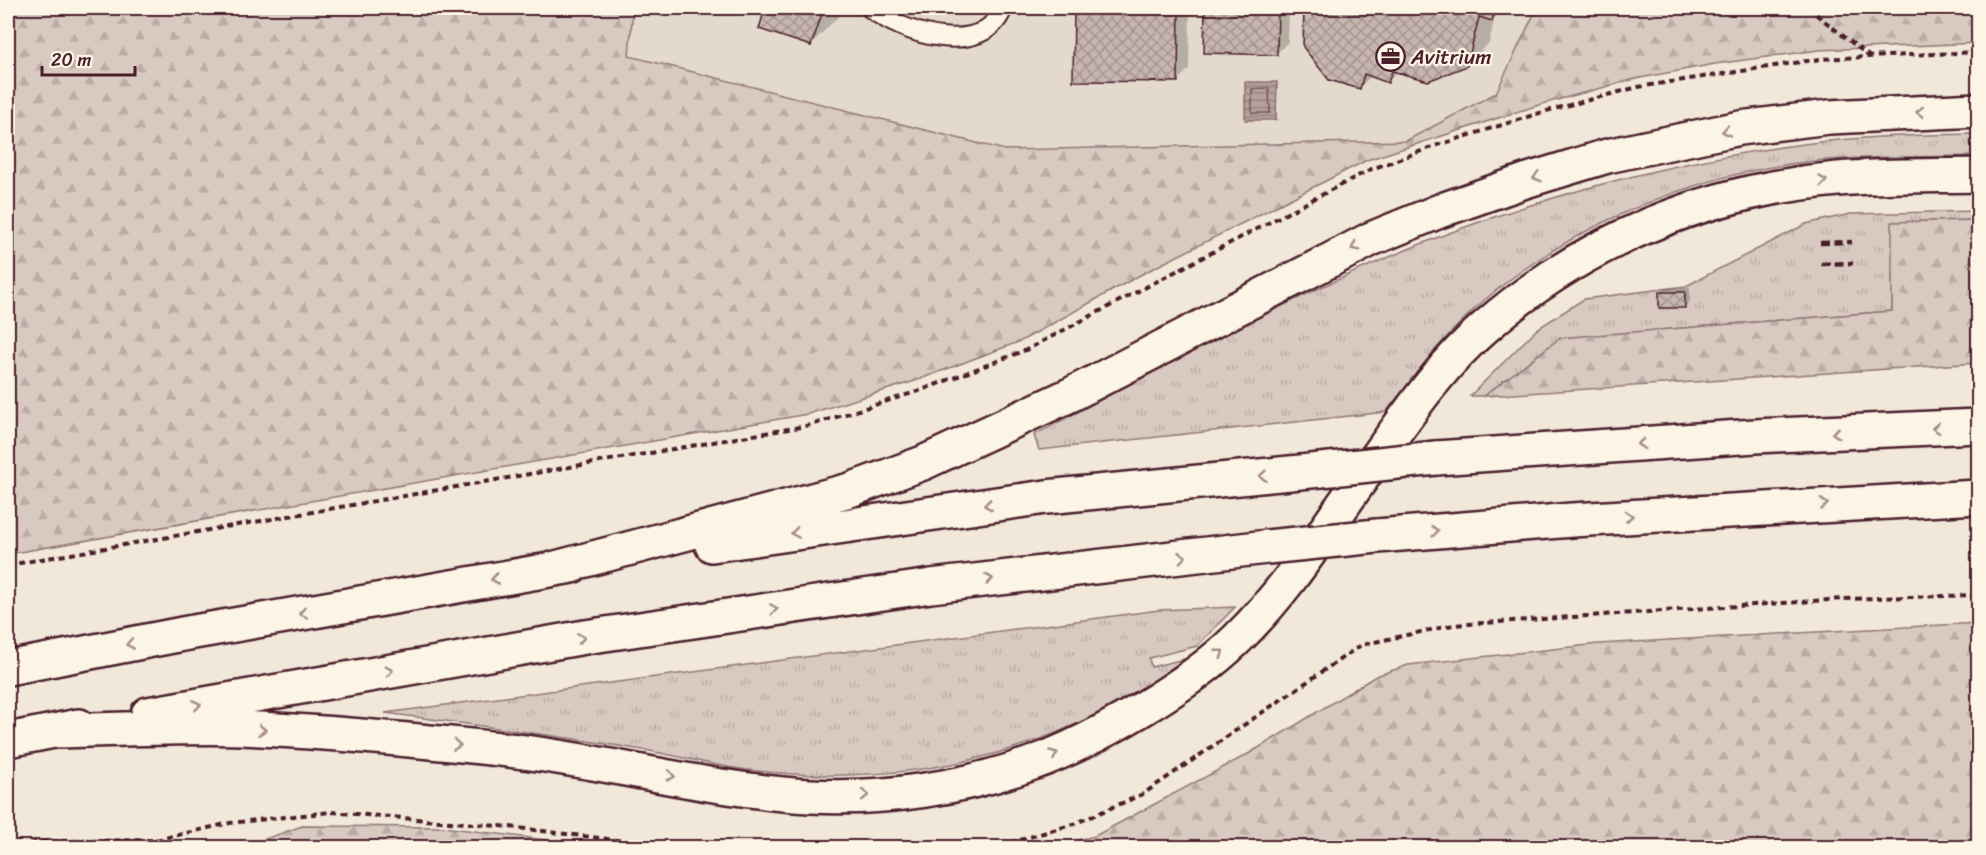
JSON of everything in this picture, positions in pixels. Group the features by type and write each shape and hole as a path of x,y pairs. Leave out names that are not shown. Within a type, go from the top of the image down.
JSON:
{"highway":[{"path":"552,569 850,490 923,463 1070,395 1371,239 1442,210 1525,181 1639,149 1751,126 1829,117 1978,111"},
{"path":"57,731 237,728 394,739 505,749 614,765 720,786 812,796 884,794 955,786 1034,763 1105,729 1186,679 1234,642 1276,594 1420,399 1484,328 1546,281 1605,245 1666,218 1713,201 1765,189 1835,179 1978,175"},
{"path":"8,668 188,633 552,569 1046,496 1436,458 1755,436 1978,426"},
{"path":"8,740 597,636 931,586 1377,536 1595,518 1978,496"}],"lane":[{"path":"870,8 899,26 920,33 954,37 979,33 992,24 1003,8"}],"path":[{"path":"1808,8 1870,57"},
{"path":"8,565 811,424 919,391 1026,350 1370,170 1435,146 1543,112 1638,87 1820,59 1978,52"},
{"path":"979,848 1006,844 1074,824 1143,794 1361,645 1453,625 1843,599 1978,595"},
{"path":"10,848 40,842 156,840 230,823 331,812 510,827 680,848"},
{"path":"156,840 178,848"}],"shaded area":[{"path":"633,8 1662,8 1525,87 1406,141 1005,150 628,56"}],"green space":[{"path":"8,8 633,8 629,56 1005,150 1406,141 1496,93 1537,8 1978,8 1978,43 1819,50 1715,64 1635,79 1542,104 1367,160 1142,274 1021,341 915,381 808,414 8,554"},
{"path":"1978,134 1978,156 1835,159 1765,168 1713,180 1663,197 1613,218 1565,243 1520,272 1479,305 1436,349 1386,412 1039,450 1034,435 1317,289 1434,239 1533,204 1651,172 1772,148 1853,139"},
{"path":"1978,211 1978,220 1893,222 1892,311 1560,338 1484,396 1470,396 1537,329 1584,299 1686,286 1806,224 1850,214"},
{"path":"1978,220 1978,363 1484,396 1560,338 1892,311 1892,222"},
{"path":"1235,607 1197,646 1149,658 1151,667 1184,659 1135,693 1084,720 1032,742 978,758 923,769 866,774 808,775 748,770 651,751 385,713 1159,610"},
{"path":"1978,623 1978,847 1047,847 1095,836 1250,753 1376,676 1408,665 1598,644"},
{"path":"302,826 443,827 602,847 243,847"}],"water":[{"path":"1245,82 1277,82 1276,120 1245,120"}],"building":[{"path":"765,8 824,8 811,46 759,29"},
{"path":"1074,8 1179,8 1178,82 1073,81"},
{"path":"1205,8 1278,8 1277,55 1204,53"},
{"name":"Avitrium","path":"1304,8 1496,8 1492,21 1479,17 1467,66 1428,81 1392,71 1388,83 1364,74 1360,89 1329,80 1303,47"},
{"path":"1659,292 1685,292 1685,308 1659,308"}],"railway":[{"path":"1820,243 1852,242"},
{"path":"1821,264 1853,263"}],"place":[{"name":"Avitrium","path":"1390,57"}]}
